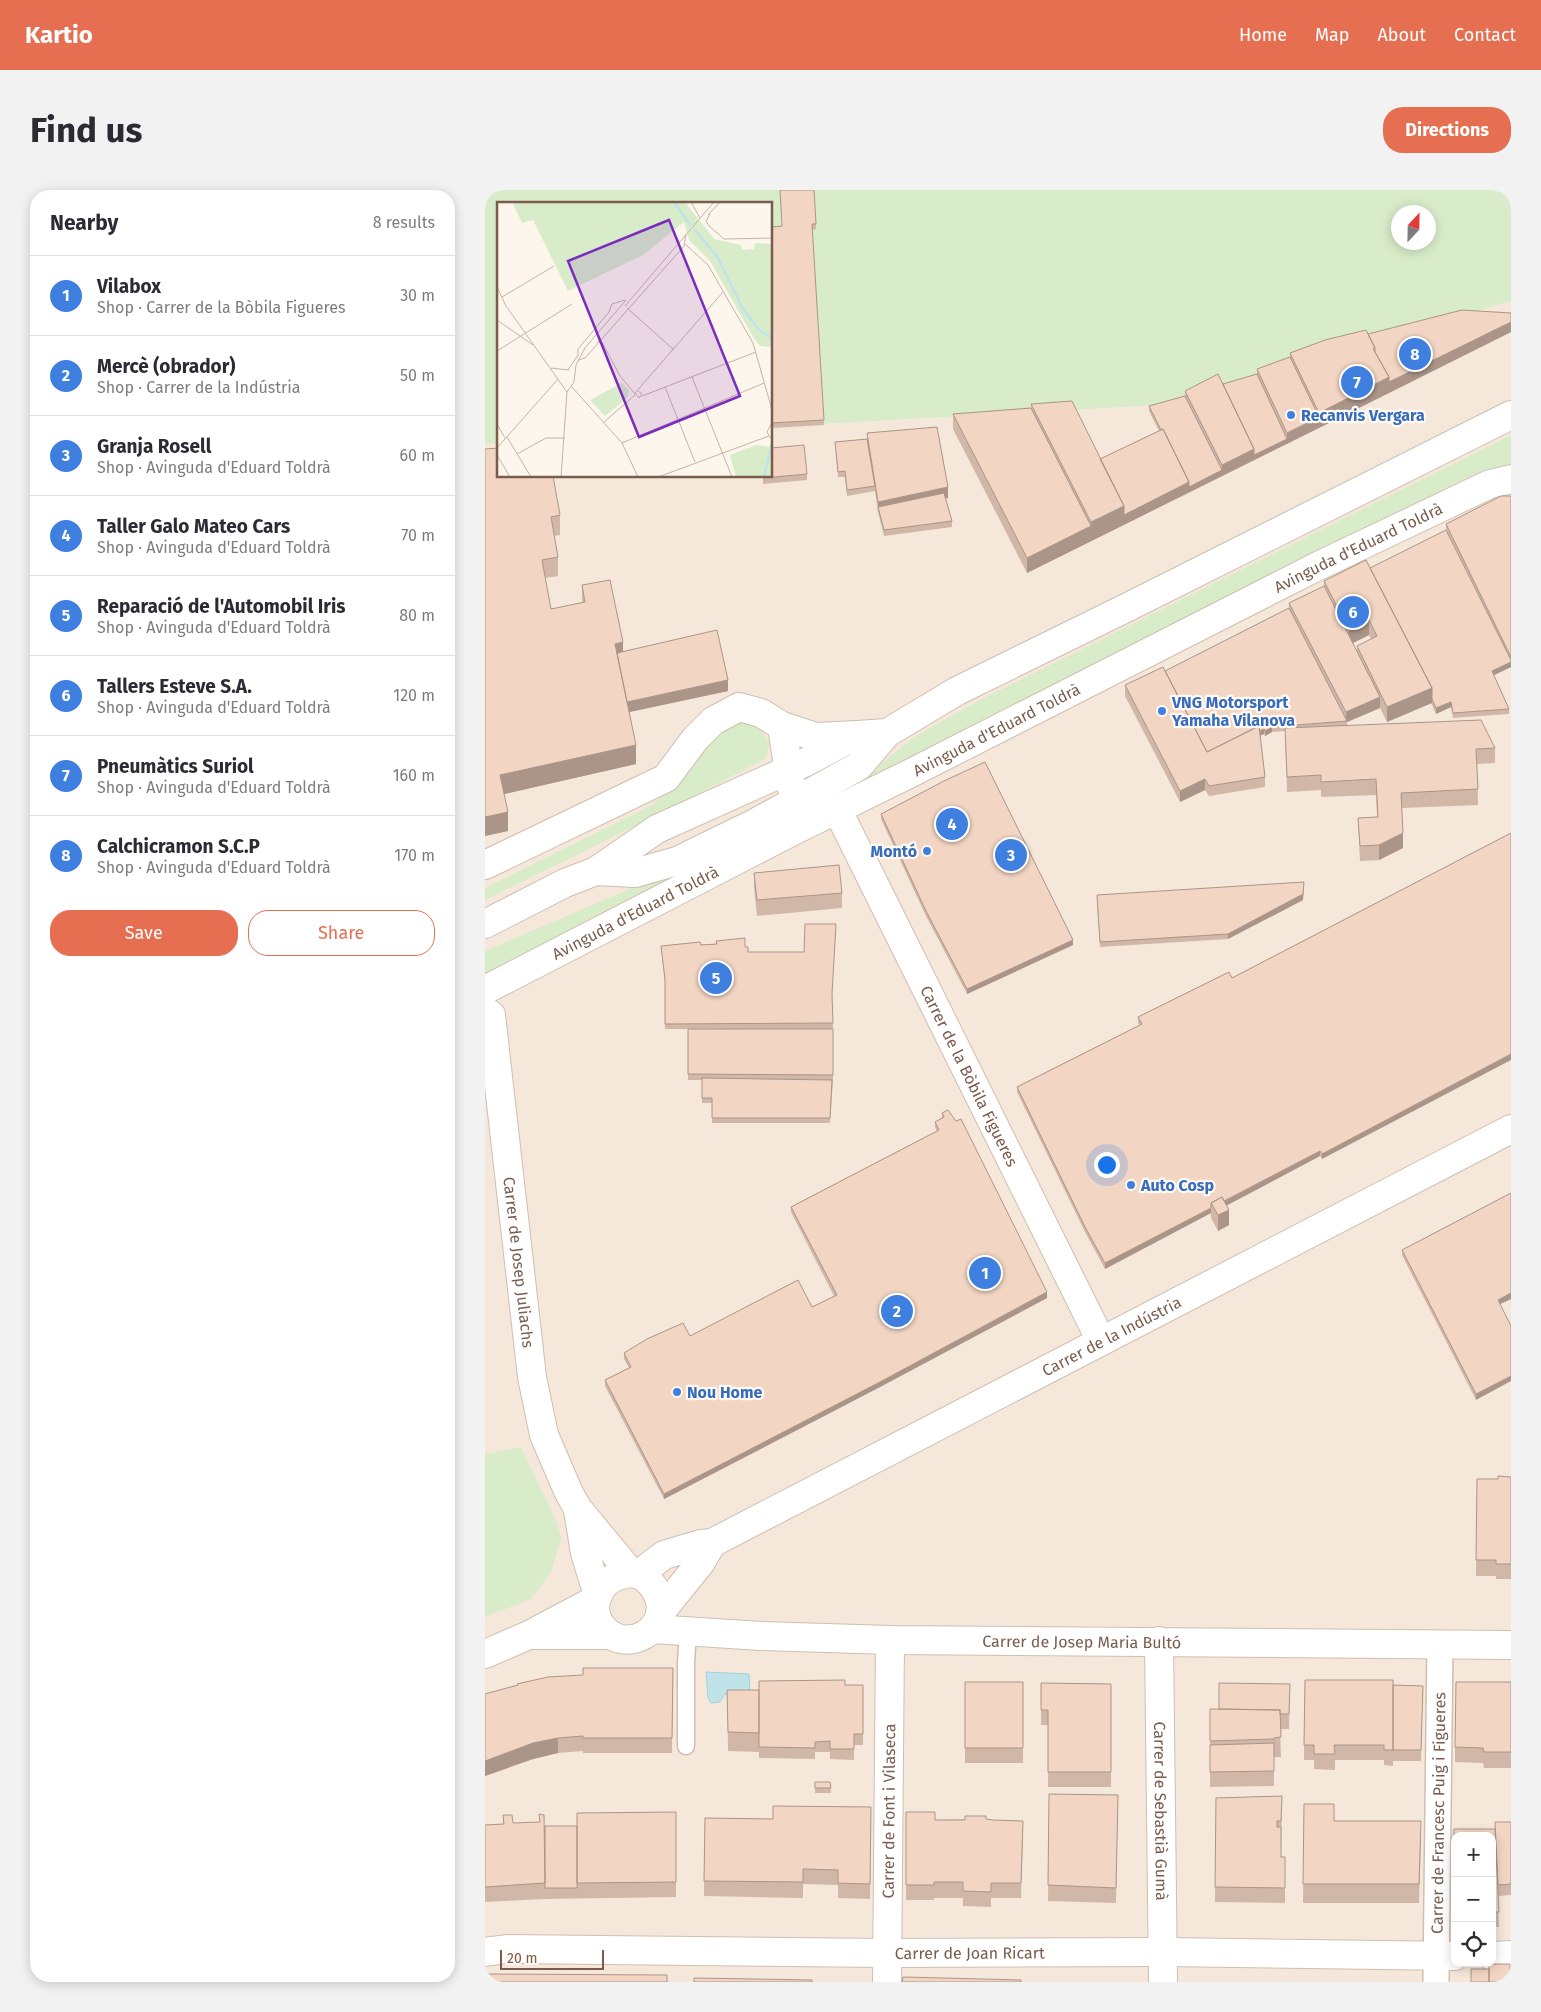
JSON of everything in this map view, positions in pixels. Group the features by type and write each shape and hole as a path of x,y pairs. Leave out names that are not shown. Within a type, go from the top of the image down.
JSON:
{"street":[{"name":"Avinguda d'Eduard Toldrà","path":"596,871 635,873 677,861 755,823 859,766 887,733 957,691 1135,604 1511,415"},
{"name":"Avinguda d'Eduard Toldrà","path":"485,990 837,809 1318,566 1490,484 1511,479"},
{"name":"Avinguda d'Eduard Toldrà","path":"485,865 666,778 695,739 713,721 739,707 761,713 782,726 816,737 887,733"},
{"path":"755,823 767,802 791,788 782,726"},
{"name":"Avinguda d'Eduard Toldrà","path":"485,924 565,883 596,871 657,829 789,770 857,735"},
{"name":"Carrer de la Bòbila Figueres","path":"837,809 1101,1341"},
{"name":"Carrer de Josep Juliachs","path":"485,1011 491,1015 532,1377 544,1435 578,1509 635,1574"},
{"name":"Carrer de la Indústria","path":"635,1574 664,1555 701,1544 712,1543 1511,1129"},
{"name":"Carrer de Josep Juliachs","path":"578,1509 585,1554 597,1597"},
{"path":"529,1635 611,1636 621,1640 633,1640 643,1636 701,1562 712,1543"},
{"path":"611,1636 597,1620 595,1610 600,1589 608,1580 619,1575 635,1574 654,1586 660,1599 656,1621"},
{"path":"485,1654 529,1635 597,1597"},
{"name":"Carrer de Josep Maria Bultó","path":"656,1621 688,1632 890,1640 1511,1645"},
{"name":"Carrer de Font i Vilaseca","path":"887,1982 890,1640"},
{"name":"Carrer de Sebastià Gumà","path":"1159,1641 1163,1982"},
{"name":"Carrer de Francesc Puig i Figueres","path":"1440,1644 1442,1965"},
{"name":"Carrer de Joan Ricart","path":"485,1952 507,1949 887,1953 1164,1952 1442,1965"},
{"path":"1496,1956 1511,1955"}],"lane":[{"path":"686,1746 688,1632"}],"shaded area":[{"path":"1511,301 1511,1982 485,1982 485,443 497,443 497,478 773,478 773,427 1160,405"}],"green space":[{"path":"485,190 1511,190 1511,301 1160,405 773,427 773,202 497,202 497,443 485,443"},
{"path":"1511,435 1511,470 485,975 485,951 690,863 824,796 881,764 913,738 978,701"},
{"path":"739,721 757,725 770,743 765,759 485,900 485,888 652,805 679,781 721,729"},
{"path":"521,1447 557,1523 561,1538 551,1572 531,1599 485,1617 485,1454"}],"water":[{"path":"706,1672 749,1674 750,1693 725,1694 720,1702 711,1703 708,1698"}],"building":[{"path":"780,190 814,190 816,224 812,224 824,420 773,423 773,227 782,226"},
{"path":"1462,310 1511,313 1511,322 1389,382 1389,377 1375,352 1368,334"},
{"path":"1366,330 1375,348 1373,349 1389,377 1319,413 1290,353 1325,340"},
{"path":"1290,357 1319,417 1287,433 1257,369"},
{"path":"1218,374 1254,449 1222,465 1185,391"},
{"path":"1257,374 1287,439 1254,455 1254,449 1223,384"},
{"path":"1185,396 1222,470 1189,487 1189,482 1163,429 1161,430 1149,406"},
{"path":"1072,401 1124,506 1091,522 1031,404"},
{"path":"1031,408 1091,526 1027,558 953,414"},
{"path":"937,427 948,487 878,502 867,433"},
{"path":"1163,429 1189,482 1124,515 1124,506 1100,459"},
{"path":"867,439 875,486 847,490 845,471 838,472 835,442"},
{"path":"804,445 807,474 773,477 773,448"},
{"path":"497,448 497,478 553,478 560,515 551,517 558,557 542,560 551,609 585,602 582,585 610,580 623,642 615,644 636,745 500,775 508,812 485,817 485,449"},
{"path":"944,493 952,521 884,530 878,507"},
{"path":"1501,496 1511,496 1511,657 1446,524"},
{"path":"1446,530 1511,660 1511,662 1492,671 1509,709 1453,713 1451,702 1436,708 1432,699 1432,688 1370,568"},
{"path":"1366,560 1432,688 1387,707 1357,646 1377,636 1369,620 1349,630 1324,581"},
{"path":"1324,586 1380,697 1346,712 1289,603"},
{"path":"1289,608 1347,721 1272,727 1265,731 1264,729 1260,731 1259,726 1207,752 1165,671"},
{"path":"717,630 728,680 627,702 617,653"},
{"path":"1163,667 1207,752 1259,726 1265,777 1209,786 1205,779 1180,791 1125,685"},
{"path":"1481,720 1495,748 1476,749 1478,789 1401,793 1403,833 1379,845 1360,846 1358,818 1378,817 1376,779 1321,782 1321,775 1287,777 1285,728"},
{"path":"985,762 1073,940 967,989 926,911 881,814"},
{"path":"1511,833 1511,1054 1322,1154 1320,1151 1224,1201 1222,1197 1211,1203 1211,1208 1105,1263 1086,1229 1017,1087 1142,1024 1138,1017 1229,972 1232,978"},
{"path":"839,865 842,893 757,900 754,873"},
{"path":"1304,882 1303,894 1228,934 1100,942 1097,895"},
{"path":"805,924 836,924 832,994 833,1023 665,1024 665,979 661,946 700,942 701,945 717,944 716,941 745,938 745,947 748,947 748,952 804,952"},
{"path":"688,1029 833,1029 833,1075 688,1074"},
{"path":"702,1078 832,1080 830,1118 712,1118 712,1098 702,1098"},
{"path":"948,1110 956,1121 961,1119 1047,1292 880,1382 664,1494 605,1380 631,1367 624,1353 647,1339 683,1323 690,1336 798,1280 812,1307 837,1295 791,1207 939,1130 935,1122 944,1117 942,1113"},
{"path":"1511,1193 1511,1293 1498,1300 1511,1326 1511,1376 1476,1394 1402,1250"},
{"path":"1222,1197 1229,1210 1218,1215 1211,1203"},
{"path":"1498,1476 1511,1477 1511,1564 1496,1564 1496,1560 1476,1560 1477,1479 1498,1479"},
{"path":"583,1668 673,1668 672,1738 583,1738 583,1736 558,1738 533,1743 485,1761 485,1694 548,1677 583,1675"},
{"path":"845,1680 845,1685 863,1685 863,1734 854,1734 854,1749 830,1749 830,1741 815,1742 815,1748 759,1747 759,1681"},
{"path":"1305,1680 1393,1680 1393,1750 1384,1750 1384,1745 1334,1745 1335,1754 1314,1754 1314,1745 1304,1745"},
{"path":"965,1682 1023,1682 1023,1748 965,1748"},
{"path":"1456,1682 1511,1682 1511,1752 1484,1752 1483,1748 1455,1747"},
{"path":"1041,1683 1111,1684 1111,1772 1048,1772 1048,1710 1041,1710"},
{"path":"1219,1683 1290,1684 1289,1714 1280,1714 1280,1710 1219,1709"},
{"path":"1393,1685 1423,1686 1421,1750 1393,1750"},
{"path":"727,1690 759,1690 759,1733 728,1732"},
{"path":"1210,1709 1280,1710 1281,1737 1274,1739 1210,1741"},
{"path":"1274,1743 1274,1771 1210,1772 1210,1745"},
{"path":"815,1782 830,1782 831,1788 815,1788"},
{"path":"1049,1794 1118,1795 1116,1888 1048,1885"},
{"path":"1282,1796 1281,1821 1277,1821 1277,1827 1281,1827 1281,1857 1285,1857 1285,1888 1215,1887 1216,1798"},
{"path":"1304,1804 1334,1804 1334,1821 1421,1821 1419,1884 1303,1884"},
{"path":"773,1806 871,1807 870,1884 838,1883 838,1870 803,1869 803,1882 704,1881 705,1818 773,1819"},
{"path":"676,1812 676,1882 577,1883 577,1813"},
{"path":"906,1812 935,1812 935,1820 965,1820 965,1816 986,1816 986,1819 993,1820 1023,1821 1021,1883 991,1883 991,1892 963,1891 963,1882 934,1882 934,1885 906,1885"},
{"path":"539,1814 544,1815 545,1883 485,1887 485,1825 504,1824 503,1815 512,1815 513,1823 540,1822"},
{"path":"1495,1822 1511,1822 1511,1884 1498,1885"},
{"path":"545,1826 577,1826 577,1888 545,1888"},
{"path":"1454,1829 1495,1829 1495,1832 1454,1832"},
{"path":"1496,1850 1499,1912 1496,1912"},
{"path":"1496,1964 1510,1964 1510,1982 1489,1982 1489,1967 1496,1967"},
{"path":"1471,1969 1489,1969 1489,1982 1471,1982"},
{"path":"485,1974 667,1975 667,1982 485,1982"},
{"path":"903,1977 1021,1980 1021,1982 902,1982"},
{"path":"694,1978 812,1980 812,1982 694,1982"}],"place":[{"name":"Calchicramon S.C.P","path":"1415,354"},
{"name":"Pneumàtics Suriol","path":"1357,382"},
{"name":"Recanvis Vergara","path":"1291,415"},
{"name":"Tallers Esteve S.A.","path":"1353,612"},
{"name":"VNG Motorsport Yamaha Vilanova","path":"1162,711"},
{"name":"Taller Galo Mateo Cars","path":"952,824"},
{"name":"Montó","path":"927,851"},
{"name":"Granja Rosell","path":"1011,855"},
{"name":"Reparació de l'Automobil Iris","path":"716,978"},
{"name":"Auto Cosp","path":"1131,1185"},
{"name":"Vilabox","path":"985,1273"},
{"name":"Mercè (obrador)","path":"897,1311"},
{"name":"Nou Home","path":"677,1392"}]}
